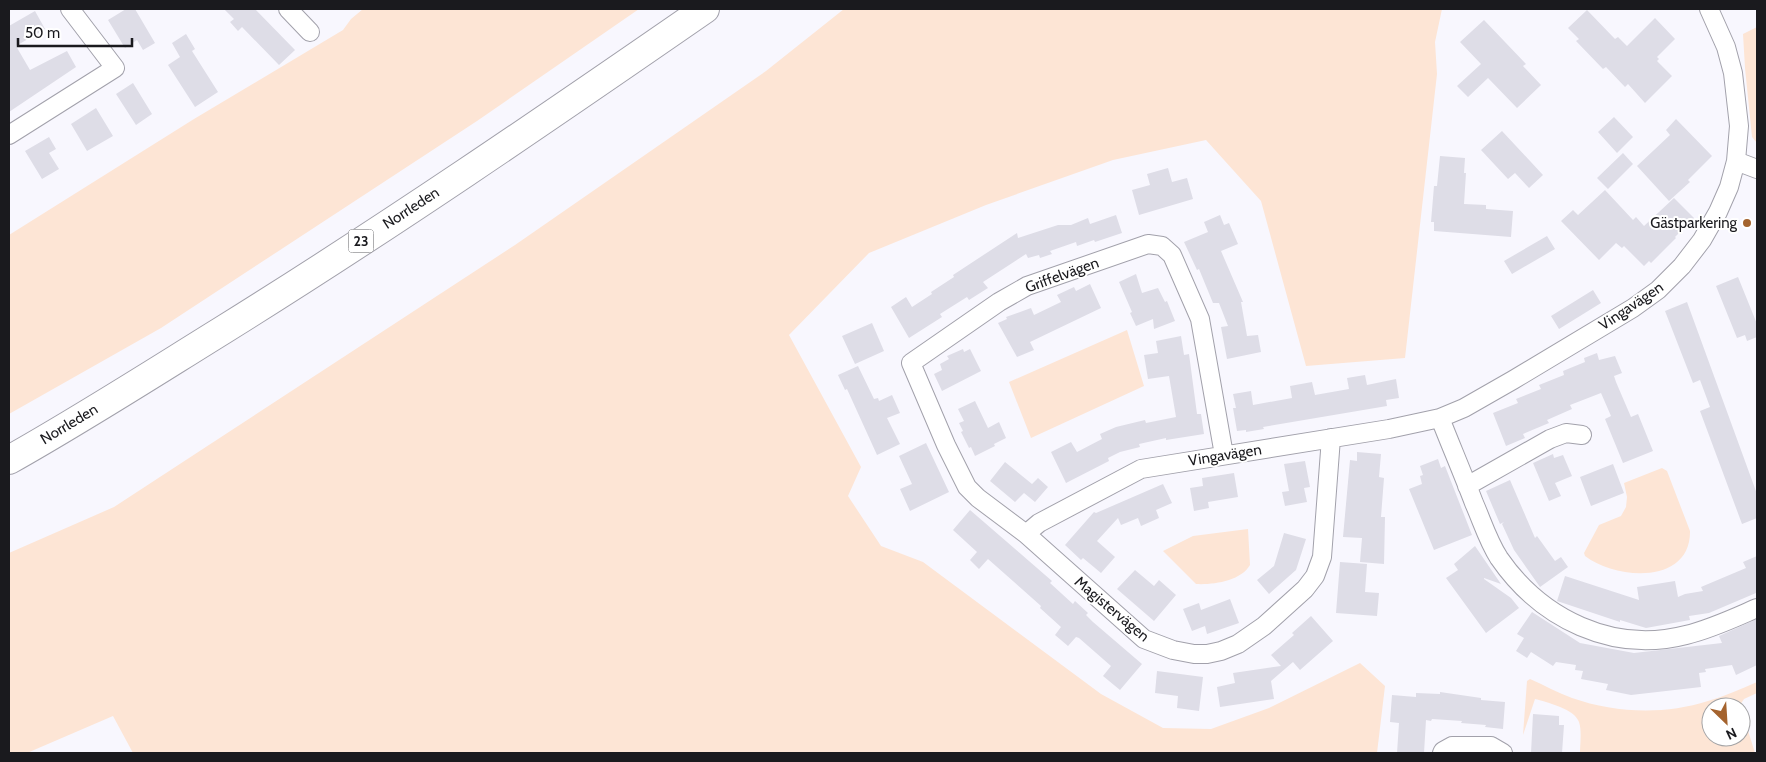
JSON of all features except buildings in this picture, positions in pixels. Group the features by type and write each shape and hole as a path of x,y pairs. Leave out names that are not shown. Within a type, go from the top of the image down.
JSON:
{"highway":[{"name":"Norrleden","path":"9,443 289,272 680,9"},
{"name":"Norrleden","path":"9,460 126,391 297,284 475,166 705,9"}],"street":[{"path":"9,135 115,68 70,9"},
{"path":"288,9 310,32"},
{"name":"Vingavägen","path":"1026,534 1039,523 1141,469 1440,418 1464,408 1513,380 1633,308 1658,290 1682,266 1702,240 1718,212 1736,161 1739,126 1734,73 1726,47 1709,9"},
{"path":"1736,161 1757,169"},
{"name":"Griffelvägen","path":"1026,534 978,498 967,487 946,445 911,363 999,302 1027,286 1148,244 1162,246 1172,255 1200,319 1224,455"},
{"path":"1440,418 1483,525 1498,557 1514,577 1556,614 1580,627 1610,637 1627,640 1652,640 1684,636 1703,631 1757,608"},
{"path":"1467,486 1550,439 1566,433 1582,435"},
{"name":"Magistervägen","path":"1026,534 1144,639 1173,650 1194,654 1221,651 1238,644 1264,626 1305,589 1315,576 1322,557 1331,438"},
{"path":"1442,753 1452,746 1491,746 1503,753"}],"shaded area":[{"path":"363,9 639,9 477,121 161,328 9,414 9,235 194,119 343,30 351,19"},
{"path":"844,9 1442,9 1435,42 1437,74 1405,358 1306,366 1261,201 1206,140 1113,160 986,205 869,253 789,335 861,467 848,496 881,546 923,562 1101,694 1163,728 1211,729 1269,708 1360,663 1385,686 1377,753 133,753 113,716 27,753 9,753 9,553 114,507 515,245 766,71"},
{"path":"1757,27 1757,143 1752,137 1743,34"},
{"path":"1127,330 1144,386 1031,438 1009,382"},
{"path":"1662,468 1667,471 1690,531 1687,549 1678,561 1665,569 1650,573 1632,573 1598,564 1585,556 1584,553 1599,525 1621,516 1626,507 1627,497 1624,483"},
{"path":"1248,529 1250,565 1240,575 1226,581 1196,584 1163,551 1193,536"},
{"path":"1530,679 1567,696 1605,707 1657,710 1674,709 1701,703 1701,747 1751,747 1751,740 1755,753 1580,753 1580,729 1576,717 1560,707 1535,699 1523,735 1527,681"},
{"path":"1757,682 1757,693 1748,697 1721,697"}],"place":[{"name":"Gästparkering","path":"1747,223"}]}
